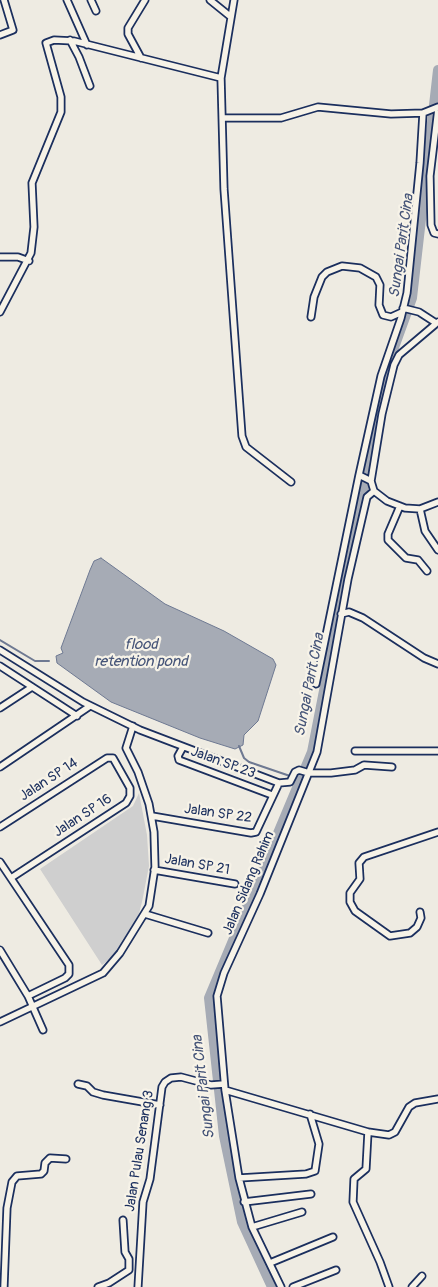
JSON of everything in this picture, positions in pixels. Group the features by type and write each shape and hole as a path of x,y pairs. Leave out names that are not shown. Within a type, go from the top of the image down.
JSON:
{"street":[{"path":"0,35 12,30 4,0"},
{"path":"67,0 87,45"},
{"path":"91,0 96,10"},
{"path":"141,58 127,31 145,0"},
{"path":"210,0 231,17"},
{"path":"234,0 221,78 226,219 242,436 246,447 291,482"},
{"path":"0,312 3,301 29,261 33,245 32,184 58,120 62,105 46,43 54,40 70,40 221,78"},
{"path":"70,40 79,56 90,86"},
{"path":"222,118 281,118 318,107 390,114 424,112 437,108 431,152 430,183 431,225 434,232 438,234"},
{"path":"316,684 381,376 406,310 424,112"},
{"path":"0,257 18,257 29,261"},
{"path":"310,317 314,297 322,277 327,272 342,266 360,268 376,277 380,285 379,305 382,315 391,317 406,310 435,321"},
{"name":"Jalan Sidang Rahim","path":"281,1287 252,1227 244,1202 221,1086 217,996 220,983 260,894 317,752 341,614 366,497 372,485 382,414 394,365 399,355 435,321"},
{"path":"360,476 372,485 387,501 400,506 420,509 438,502"},
{"path":"400,506 388,534 388,540 406,558 418,560 427,571"},
{"path":"420,509 425,531 438,550"},
{"path":"341,614 349,612 363,618 424,658 438,664"},
{"path":"0,650 90,706 183,747 279,784 290,782 295,772 300,770 308,773 346,772 364,765 392,767"},
{"path":"0,666 77,716"},
{"path":"0,708 32,687"},
{"path":"0,767 90,706"},
{"path":"0,1022 103,973 120,953 149,906 154,870 152,816 138,772 126,748 133,726"},
{"name":"Jalan SP 23","path":"183,747 178,756 179,760 272,795"},
{"path":"355,751 438,751"},
{"name":"Jalan SP 14","path":"0,827 85,771 107,758 112,758"},
{"name":"Jalan SP 16","path":"11,878 128,800 130,788 112,758"},
{"name":"Jalan SP 22","path":"152,816 251,833 260,829 272,795 279,784"},
{"path":"420,912 420,922 410,933 390,936 356,911 350,902 350,893 360,879 359,863 364,857 438,832"},
{"path":"0,862 67,960 70,970 65,978 28,996"},
{"name":"Jalan SP 21","path":"154,870 234,884"},
{"path":"145,914 208,933"},
{"path":"0,950 28,996 42,1030"},
{"name":"Jalan Pulau Senang 3","path":"138,1287 143,1202 150,1179 162,1087 171,1078 181,1077 221,1086"},
{"path":"78,1084 87,1086 93,1092 103,1095 160,1105"},
{"path":"221,1086 368,1132 393,1134 409,1107 421,1101 438,1100"},
{"path":"239,1178 306,1174 315,1171 319,1144 310,1114"},
{"path":"368,1132 366,1169 354,1179 353,1202 389,1287"},
{"path":"4,1287 7,1208 12,1182 17,1176 41,1174 44,1171 45,1163 50,1158 66,1159"},
{"path":"244,1202 311,1194"},
{"path":"252,1227 302,1212"},
{"path":"98,1287 121,1277 129,1270 129,1260 125,1252 123,1220"},
{"path":"270,1263 333,1237"},
{"path":"293,1287 336,1270"},
{"path":"412,1287 422,1276"}],"shaded area":[{"path":"139,793 147,835 149,866 142,902 136,925 112,957 102,965 40,869 133,806"}],"water":[{"name":"flood retention pond","path":"101,558 165,604 224,631 273,659 276,665 258,721 244,735 243,745 235,749 200,738 111,702 57,663 56,656 63,653 61,648 90,570 94,561"}],"waterway":[{"name":"Sungai Parit Cina","path":"272,1287 242,1222 224,1136 209,998 312,752 388,364 412,298 438,70"},
{"path":"0,640 35,661 49,661"},
{"path":"239,746 244,758 249,762 290,776"}]}
